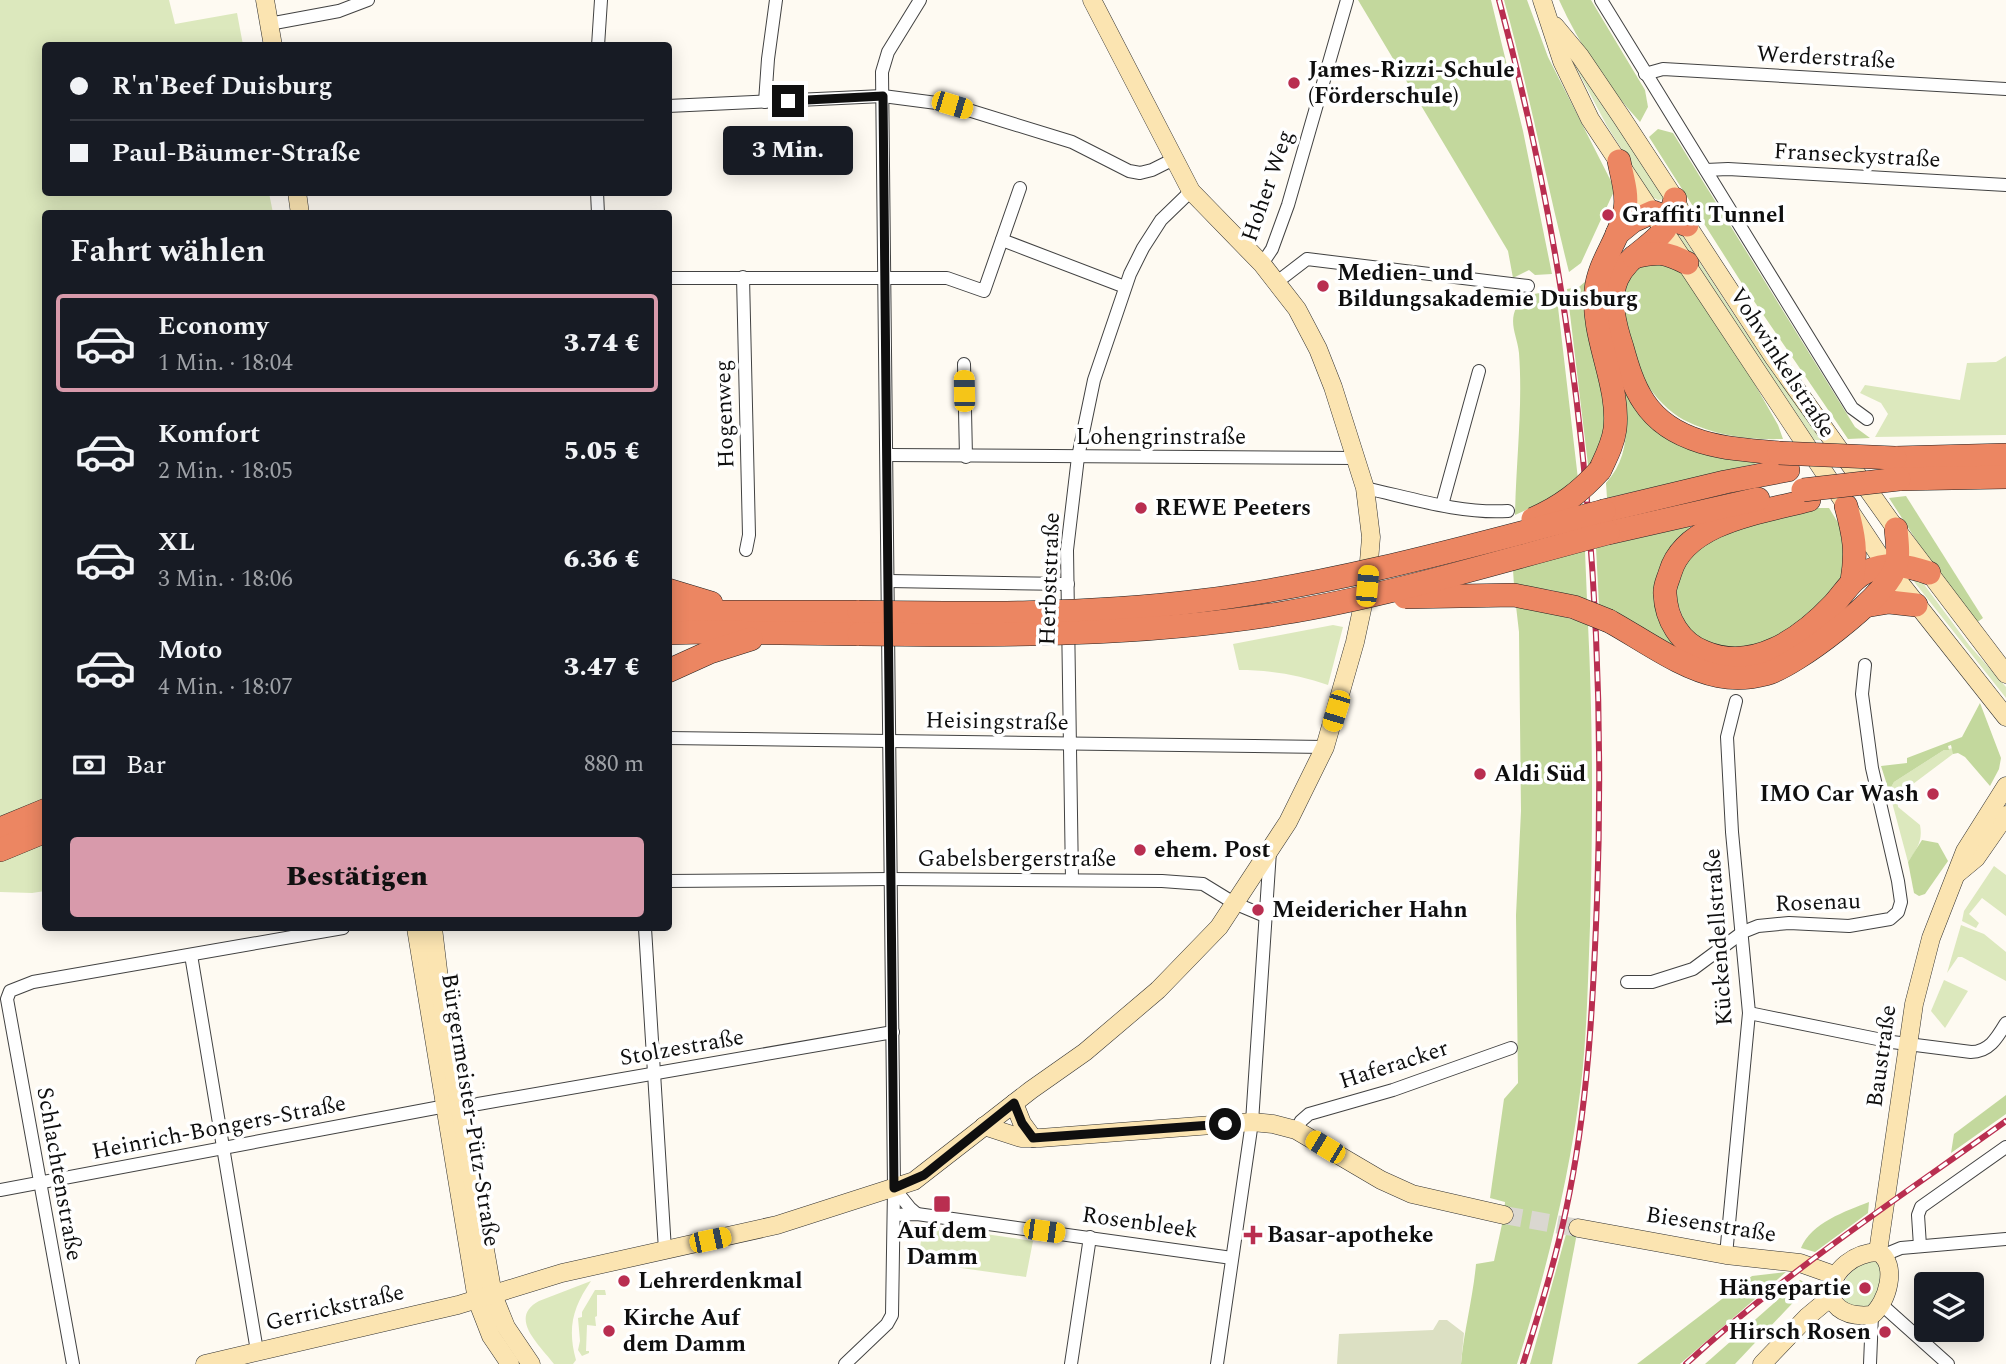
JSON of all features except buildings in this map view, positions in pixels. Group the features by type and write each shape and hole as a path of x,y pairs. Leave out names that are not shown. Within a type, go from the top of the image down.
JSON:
{"highway":[{"path":"1457,549 1557,509 1581,491 1601,470 1610,449 1615,428 1613,402 1595,294 1598,274 1625,210 1626,199 1619,161"},
{"path":"1617,234 1633,221 1670,216"},
{"path":"1670,216 1624,267 1616,281 1614,316 1627,365 1644,402 1662,421 1701,442 1783,462 2006,477"},
{"path":"1634,257 1658,252 1671,254 1687,263"},
{"path":"1929,573 1892,568 1865,572 1852,581 1812,626 1767,653 1739,660 1717,658 1696,649 1680,636 1668,615 1664,591 1673,563 1686,546 1709,530 1734,519 1897,469 2006,455"},
{"path":"672,634 771,632 859,623 1198,601 1281,589 1358,574 1604,510 1725,482 1783,462"},
{"path":"672,612 738,610 859,623 1044,635 1199,625 1283,613 1359,598 1726,505 1806,495"},
{"path":"1846,506 1855,541 1856,557 1852,581"},
{"path":"1359,598 1514,595 1574,607 1609,621 1696,669 1717,676 1740,678 1767,674 1782,667 1816,646 1865,606 1892,568 1896,529"},
{"path":"672,591 738,610"},
{"path":"1865,606 1889,602 1916,605"},
{"path":"672,669 710,652 771,632"},
{"path":"0,829 42,812"},
{"path":"0,850 42,833"}],"main road":[{"path":"265,0 272,42"},
{"path":"485,1297 562,1273 789,1222 894,1188 924,1175 1014,1103 1085,1052 1158,990 1205,943 1288,822 1325,747 1352,654 1367,586 1371,537 1365,488 1356,458 1318,349 1297,309 1262,264 1191,191 1092,0"},
{"name":"Vohwinkelstraße","path":"1542,0 1562,61 1590,119 1619,161 1670,216 1896,529 2006,674"},
{"name":"Vohwinkelstraße","path":"1548,18 1580,56 1670,216 1687,263 1846,506 1916,605 2006,717"},
{"name":"Baustraße","path":"1877,1310 1885,1295 1888,1266 1881,1254 1914,1004 1931,938 1965,851 2006,786"},
{"path":"1958,873 1976,858 2006,816"},
{"name":"Bürgermeister-Pütz-Straße","path":"416,931 446,1106 485,1297"},
{"name":"Bürgermeister-Pütz-Straße","path":"433,931 485,1297"},
{"path":"1014,1103 1022,1123 1033,1138"},
{"path":"984,1126 1021,1138 1033,1138 1252,1122 1273,1124 1296,1130 1381,1180 1412,1194 1504,1215"},
{"name":"Biesenstraße","path":"1578,1228 1726,1255 1800,1263 1834,1275"},
{"path":"1877,1310 1863,1316 1843,1311 1831,1297 1830,1286 1834,1275 1856,1258 1867,1253 1881,1254"},
{"path":"485,1297 491,1336 510,1364"},
{"path":"485,1297 531,1364"},
{"name":"Gerrickstraße","path":"205,1364 485,1297"},
{"path":"1762,1364 1807,1317 1831,1297"}],"street":[{"path":"269,24 339,11 368,0"},
{"path":"598,42 601,0"},
{"path":"765,102 776,0"},
{"path":"845,1364 890,1320 894,1188 883,72 888,52 920,0"},
{"name":"Hoher Weg","path":"1262,264 1272,249 1288,205 1347,0"},
{"name":"Vohwinkelstraße","path":"1601,0 1644,74 1852,408 1867,419"},
{"name":"Werderstraße","path":"1644,74 1663,69 2006,89"},
{"path":"672,106 883,96 952,105 1072,142 1129,171 1140,173 1152,170 1174,159"},
{"name":"Franseckystraße","path":"1706,170 2006,185"},
{"path":"672,278 947,278 984,291 1020,188"},
{"name":"Herbststraße","path":"1072,880 1067,550 1078,457 1094,380 1125,287 1143,248 1161,220 1191,191"},
{"path":"1002,240 1125,287"},
{"path":"1278,282 1307,259 1528,286"},
{"name":"Hogenweg","path":"743,277 750,535 746,550"},
{"path":"964,364 966,457"},
{"path":"1442,505 1479,371"},
{"name":"Lohengrinstraße","path":"888,456 1356,458"},
{"path":"1365,488 1485,512 1508,511"},
{"path":"889,581 1068,584"},
{"name":"Rosenau","path":"1627,982 1653,982 1693,969 1743,932 1758,926 1789,923 1849,926 1890,919 1898,912 1901,902 1899,888 1872,768 1862,694 1865,665"},
{"name":"Kückendellstraße","path":"1726,1255 1749,1013 1732,832 1727,737 1736,701"},
{"name":"Heisingstraße","path":"672,738 1325,747"},
{"path":"1217,1364 1252,1122 1270,850"},
{"name":"Gabelsbergerstraße","path":"672,881 1072,880 1203,884 1234,903 1265,916"},
{"path":"257,1351 191,955 326,931"},
{"path":"645,931 665,1250"},
{"name":"Schlachtenstraße","path":"73,1364 7,999 10,990 16,986 191,955"},
{"path":"1749,1013 1909,1044 1981,1052 1989,1047 2006,1023"},
{"name":"Stolzestraße","path":"478,1104 893,1032"},
{"name":"Haferacker","path":"1296,1130 1309,1114 1393,1090 1510,1048"},
{"name":"Heinrich-Bongers-Straße","path":"0,1190 446,1106"},
{"path":"1920,1246 1918,1215 1921,1207 2006,1147"},
{"path":"894,1188 917,1214"},
{"name":"Rosenbleek","path":"894,1214 917,1214 1232,1258"},
{"path":"1071,1364 1090,1237"},
{"path":"1881,1254 1920,1246 2004,1243"},
{"path":"1877,1310 1948,1364"},
{"name":"Baustraße","path":"1870,1364 1877,1310"}],"green space":[{"path":"0,0 169,0 175,24 237,13 242,42 42,42 42,196 270,196 272,210 42,210 42,891 0,892"},
{"path":"1358,0 1491,0 1523,131 1552,274 1535,275 1529,270 1513,278 1508,251"},
{"path":"1504,0 1527,0 1548,57 1615,189 1581,263 1569,272 1521,68"},
{"path":"1559,0 1591,0 1645,90 1648,107 1640,122 1595,64"},
{"path":"1572,60 1635,147 1664,199 1652,197 1607,126"},
{"path":"1658,129 1673,133 1855,427 1870,438 1848,439 1743,285 1649,137"},
{"path":"1676,230 1682,235 1744,330 1826,440 1811,440 1675,233"},
{"path":"1651,259 1678,267 1741,360 1778,425 1783,439 1732,436 1708,430 1673,413 1650,388 1630,345 1623,313 1623,298 1630,275"},
{"path":"1587,280 1605,410 1605,435 1589,473 1567,289 1579,287"},
{"path":"1556,290 1578,479 1569,490 1515,515 1520,393 1514,312 1524,298"},
{"path":"2006,356 2006,435 1875,437 1888,414 1881,403 1860,393 1865,385 1960,400 1967,363 1996,362"},
{"path":"1616,360 1643,410 1767,461 1607,498 1606,483 1616,469 1625,440 1625,408"},
{"path":"1906,496 1983,618 1976,623 1929,560 1889,498"},
{"path":"1815,508 1829,508 1845,534 1850,550 1840,582 1816,612 1766,645 1716,649 1692,633 1684,621 1676,598 1677,580 1692,552 1737,527"},
{"path":"1690,526 1688,533 1663,567 1686,652 1599,605 1596,548"},
{"path":"1585,551 1587,600 1551,590 1514,585 1513,570"},
{"path":"1908,574 1923,583 1969,645 2006,687 2006,698"},
{"path":"1516,606 1588,624 1592,813 1585,1046 1576,1121 1563,1191 1538,1295 1517,1364 1461,1364 1476,1264 1494,1261 1504,1215 1505,1202 1490,1198 1504,1099 1518,1083 1516,915 1521,811 1519,632"},
{"path":"1333,625 1343,627 1328,685 1284,674 1239,670 1233,644"},
{"path":"1980,703 2001,758 1999,769 1990,786 1965,757 1958,753 1953,754 1951,745 1948,746 1949,750 1944,750 1894,782 1889,791 1881,766 1907,763 1907,758 1962,737"},
{"path":"1953,748 1953,754 1897,796 1898,807 1920,825 1921,836 1908,862 1889,791 1894,782 1944,750"},
{"path":"1922,840 1938,843 1948,861 1925,894 1919,896 1914,893 1908,862"},
{"path":"1994,866 2006,875 2006,916 1982,898 1969,914 1979,923 1976,928 1962,921 1964,911"},
{"path":"1961,925 1984,934 2006,952 2006,981 1962,957 1958,957 1947,973"},
{"path":"1944,980 1968,991 1945,1028 1931,1011"},
{"path":"2006,1095 2006,1114 1951,1153 1954,1134"},
{"path":"1869,1202 1868,1213 1815,1252 1801,1248 1806,1239 1821,1225"},
{"path":"923,1225 1033,1241 1026,1277 932,1264 927,1258 919,1256"},
{"path":"1568,1227 1578,1228 1552,1364 1530,1364"},
{"path":"1877,1260 1881,1284 1870,1306 1857,1307 1848,1304 1843,1298 1845,1280 1863,1264"},
{"path":"1786,1272 1680,1364 1637,1364 1752,1276"},
{"path":"1800,1280 1804,1282 1803,1292 1735,1364 1705,1364"},
{"path":"591,1281 573,1318 572,1338 576,1360 573,1364 554,1364 535,1341 526,1324 526,1315 539,1301"},
{"path":"595,1290 605,1290 606,1295 597,1295 596,1326 587,1325 586,1351 589,1353 582,1356 578,1350 578,1318 582,1317 582,1312"},
{"path":"1439,1320 1447,1320 1464,1333 1461,1364 1337,1364 1339,1334 1433,1330"}],"tunnel":[{"path":"1504,1215 1578,1228"}],"railway":[{"path":"1499,0 1526,110 1568,333 1592,560 1597,673 1597,900 1591,1017 1580,1133 1562,1229 1523,1364"},
{"path":"1686,1364 1802,1268 2006,1121"}],"place":[{"name":"James-Rizzi-Schule (Förderschule)","path":"1294,83"},
{"name":"Graffiti Tunnel","path":"1608,215"},
{"name":"Medien- und Bildungsakademie Duisburg","path":"1323,286"},
{"name":"REWE Peeters","path":"1141,508"},
{"name":"Aldi Süd","path":"1480,774"},
{"name":"IMO Car Wash","path":"1933,794"},
{"name":"ehem. Post","path":"1140,850"},
{"name":"Meidericher Hahn","path":"1258,910"},
{"name":"Auf dem Damm","path":"942,1204"},
{"name":"Basar-apotheke","path":"1253,1235"},
{"name":"Lehrerdenkmal","path":"624,1281"},
{"name":"Hängepartie","path":"1865,1288"},
{"name":"Kirche Auf dem Damm","path":"609,1331"},
{"name":"Hirsch Rosen","path":"1885,1332"}],"route":[{"path":"788,101 883,96 894,1188 924,1175 1014,1103 1022,1123 1033,1138 1225,1124"}]}
